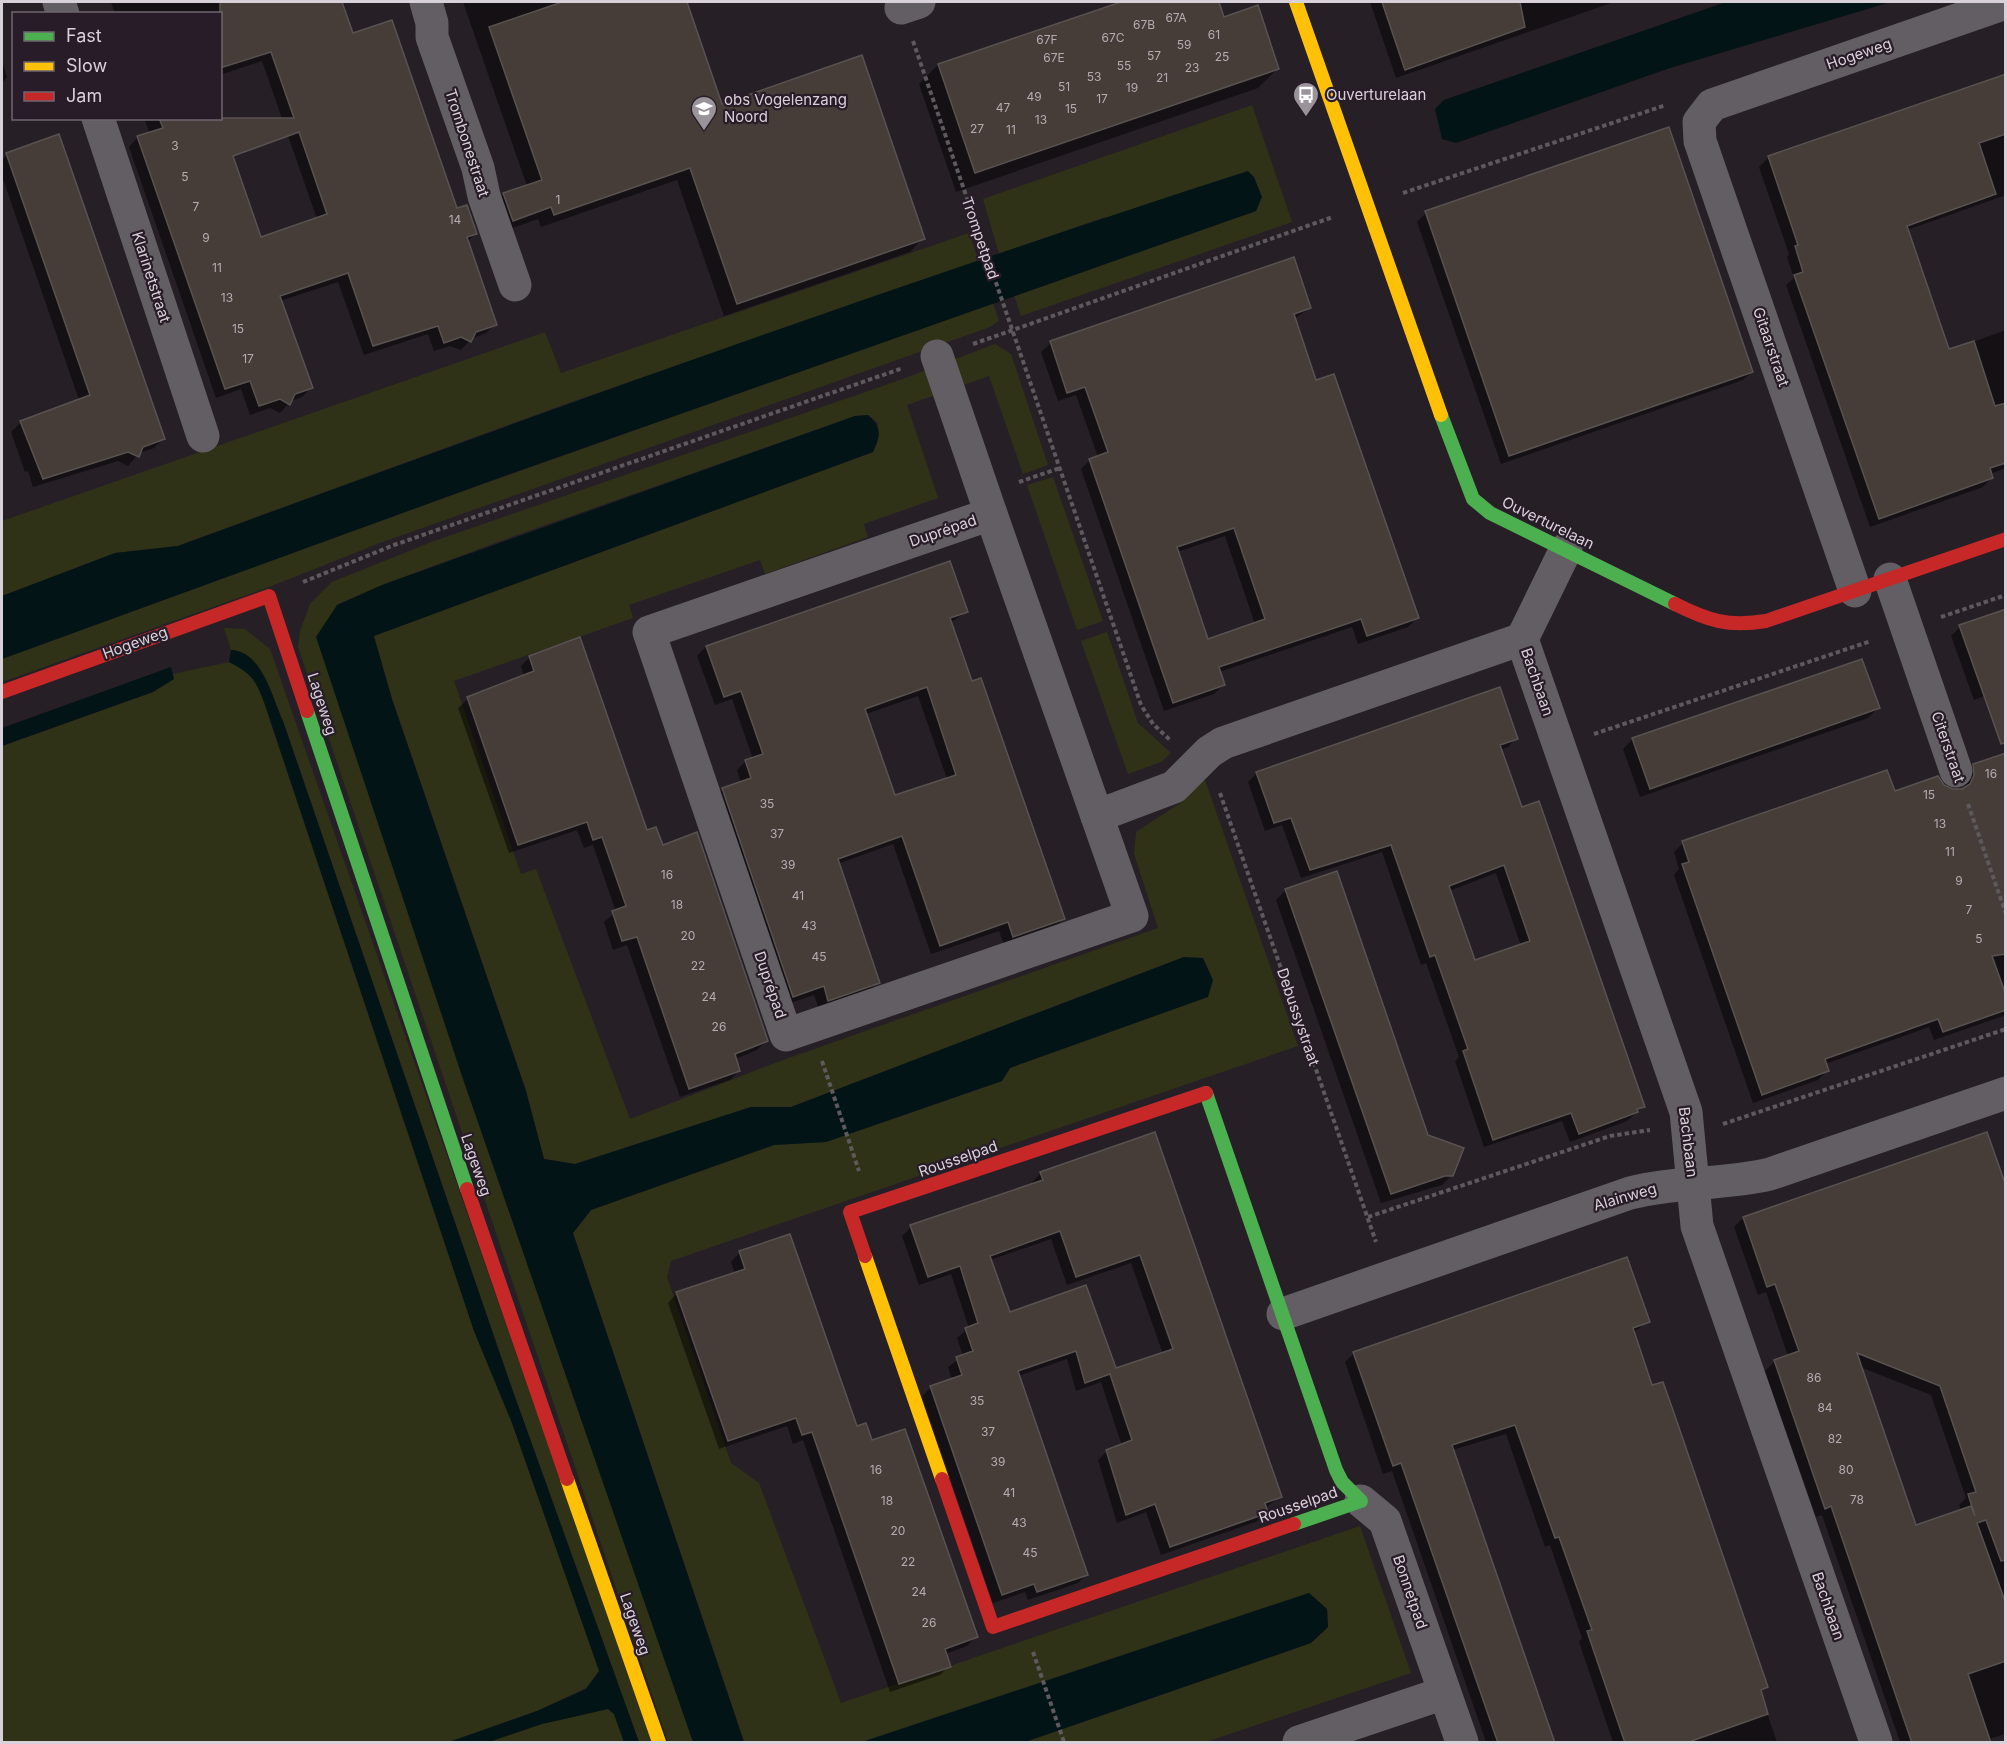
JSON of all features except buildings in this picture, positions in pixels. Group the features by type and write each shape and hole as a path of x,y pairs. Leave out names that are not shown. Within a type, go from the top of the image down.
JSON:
{"street":[{"name":"Trombonestraat","path":"426,2 432,23 432,37 478,168 484,196 515,285"},
{"name":"Ouverturelaan","path":"1296,2 1442,420 1473,499 1490,513 1719,623 1742,625 1766,621 2006,539"},
{"name":"Hogeweg","path":"1712,105 2006,3"},
{"name":"Gitaarstraat","path":"1712,105 1700,122 1700,141 1855,591"},
{"name":"Klarinetstraat","path":"99,120 203,436"},
{"name":"Duprépad","path":"937,356 1132,916 786,1035 649,632 991,514"},
{"name":"Bachbaan","path":"1566,549 1522,639 1686,1112 1697,1226 1876,1743"},
{"name":"Citerstraat","path":"1890,579 1956,771"},
{"name":"Hogeweg","path":"2,692 269,596"},
{"name":"Lageweg","path":"269,596 460,1170 659,1743"},
{"path":"1097,816 1174,788 1209,752 1223,743 1522,639"},
{"name":"Rousselpad","path":"1206,1093 1336,1470 1342,1482 1361,1501 993,1627 850,1212 1206,1093"},
{"name":"Alainweg","path":"1283,1314 1630,1193 1657,1186 1747,1180 1770,1174 2006,1094"},
{"name":"Bonnetpad","path":"1361,1501 1385,1521 1462,1743"},
{"path":"1299,1743 1444,1693"}],"path":[{"name":"Trompetpad","path":"910,5 981,240 1141,705 1153,724 1197,764"},
{"path":"269,596 405,542 1368,205 1658,106 1684,101 1712,105"},
{"path":"1559,746 2006,595"},
{"name":"Debussystraat","path":"1197,764 1210,776 1219,791 1388,1277"},
{"name":"Citerstraat","path":"1956,771 2006,914"},
{"path":"826,1073 853,1154"},
{"path":"1035,1658 1064,1742"}],"green space":[{"path":"1252,105 1292,222 1021,316 1014,295 1256,211 1261,197 1102,218 999,254 983,199"},
{"path":"969,233 979,262 571,402 177,546 115,553 2,596 2,521 545,332 561,373"},
{"path":"993,303 999,321 990,327 380,543 264,589 2,682 2,659 278,557"},
{"path":"995,344 1011,354 1048,465 1023,474 989,376 907,405 938,498 864,524 868,537 765,574 760,560 629,605 633,618 454,681 521,874 536,869 630,1119 783,1060 1158,928 1134,854 1136,832 1182,802 1204,777 1298,1046 671,1261 667,1277 731,1463 759,1483 841,1703 1360,1526 1411,1673 1206,1742 1025,1742 1311,1643 1328,1627 1327,1609 1309,1593 862,1742 744,1742 573,1233 591,1210 774,1145 826,1142 1002,1081 1010,1068 1184,957 791,1107 751,1107 575,1164 544,1159 526,1091 392,699 373,636 873,452 878,423 868,415 855,416 514,536 382,585 337,605 462,1076 693,1742 668,1742 298,647 300,631 310,604 332,582 434,541 900,380"},
{"path":"1053,477 1103,621 1077,630 1027,485"},
{"path":"224,628 245,629 270,649 652,1742 639,1742 510,1383 283,721 270,688 258,667 242,652 231,650"},
{"path":"1107,632 1138,723 1171,753 1161,762 1128,774 1081,641"},
{"path":"229,662 252,678 264,702 474,1331 512,1423 600,1671 586,1688 537,1711 449,1742 2,1742 2,746 153,692 174,679 173,674"},
{"path":"608,1709 614,1714 624,1742 489,1742 542,1724"}],"shaded area":[{"path":"1726,2 1891,2 1670,68 1456,143 1442,139 1435,109 1444,100"},
{"path":"1248,171 1254,177 1262,197 1256,211 496,479 2,659 2,596 115,553 178,546 845,306"},
{"path":"868,415 876,424 879,432 873,452 374,636 392,699 526,1091 544,1159 575,1164 751,1107 791,1107 1184,957 1203,958 1213,980 1208,997 1010,1068 1002,1081 826,1142 774,1145 591,1210 573,1233 744,1742 693,1742 462,1076 316,637 337,605 382,585 855,416"},
{"path":"231,650 242,652 258,667 270,688 283,721 510,1383 639,1742 624,1742 614,1714 608,1709 542,1724 489,1742 449,1742 537,1711 586,1689 599,1671 512,1423 474,1331 264,702 252,678 229,662"},
{"path":"171,667 174,679 153,692 2,746 2,728"},
{"path":"1309,1593 1327,1609 1328,1627 1311,1643 1025,1742 862,1742"}],"traffic: fast":[{"path":"1441,415 1473,499 1490,513 1675,604"},
{"path":"307,711 467,1189"},
{"path":"1206,1093 1336,1470 1342,1482 1361,1501 1294,1524"}],"traffic: slow":[{"path":"1296,2 1441,415"},
{"path":"865,1256 942,1479"},
{"path":"567,1479 659,1742"}],"traffic: jam":[{"path":"1675,604 1698,615 1729,623 1766,621 2006,539"},
{"path":"2,692 269,596 307,711"},
{"path":"865,1256 850,1212 1206,1093"},
{"path":"467,1189 567,1479"},
{"path":"942,1479 993,1627 1294,1524"}],"place":[{"name":"Ouverturelaan","path":"1306,118"},
{"name":"obs Vogelenzang Noord","path":"704,132"}]}
